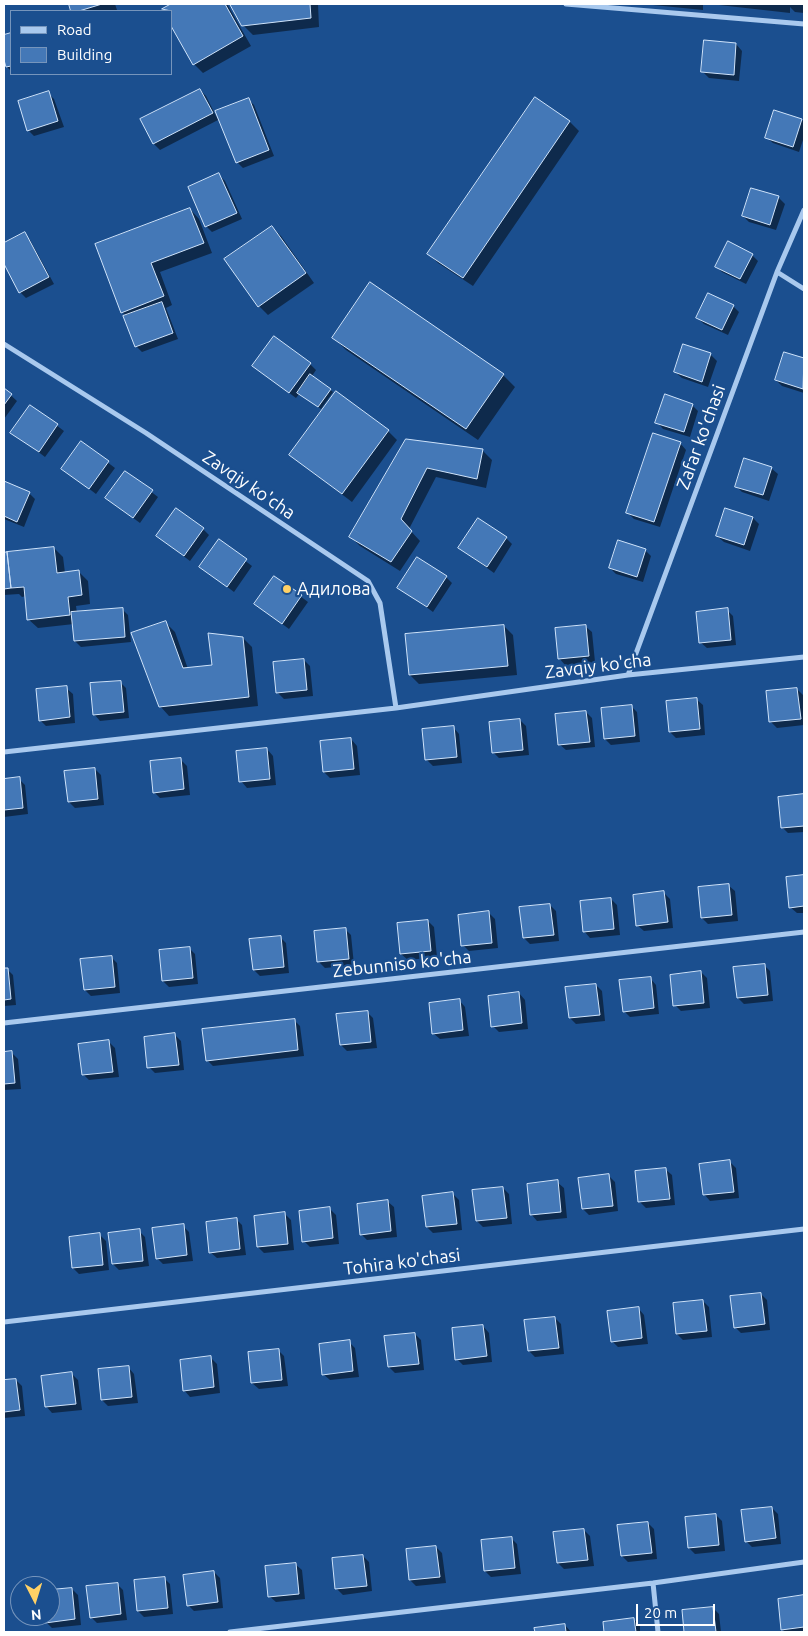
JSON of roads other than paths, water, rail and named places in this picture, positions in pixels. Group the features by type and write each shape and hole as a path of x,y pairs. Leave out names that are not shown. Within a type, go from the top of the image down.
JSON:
{"street":[{"path":"566,4 804,24"},
{"name":"Zafar ko'chasi","path":"628,675 777,272 804,210"},
{"path":"777,272 804,289"},
{"name":"Zavqiy ko'cha","path":"4,344 146,433 368,581 380,604 396,708"},
{"name":"Zavqiy ko'cha","path":"4,752 396,708 628,675 804,657"},
{"name":"Zebunniso ko'cha","path":"4,1023 804,932"},
{"name":"Tohira ko'chasi","path":"4,1322 804,1229"},
{"path":"230,1632 653,1583 804,1562"},
{"path":"653,1583 658,1632"}],"place":[{"name":"Адилова","path":"287,589"}]}
